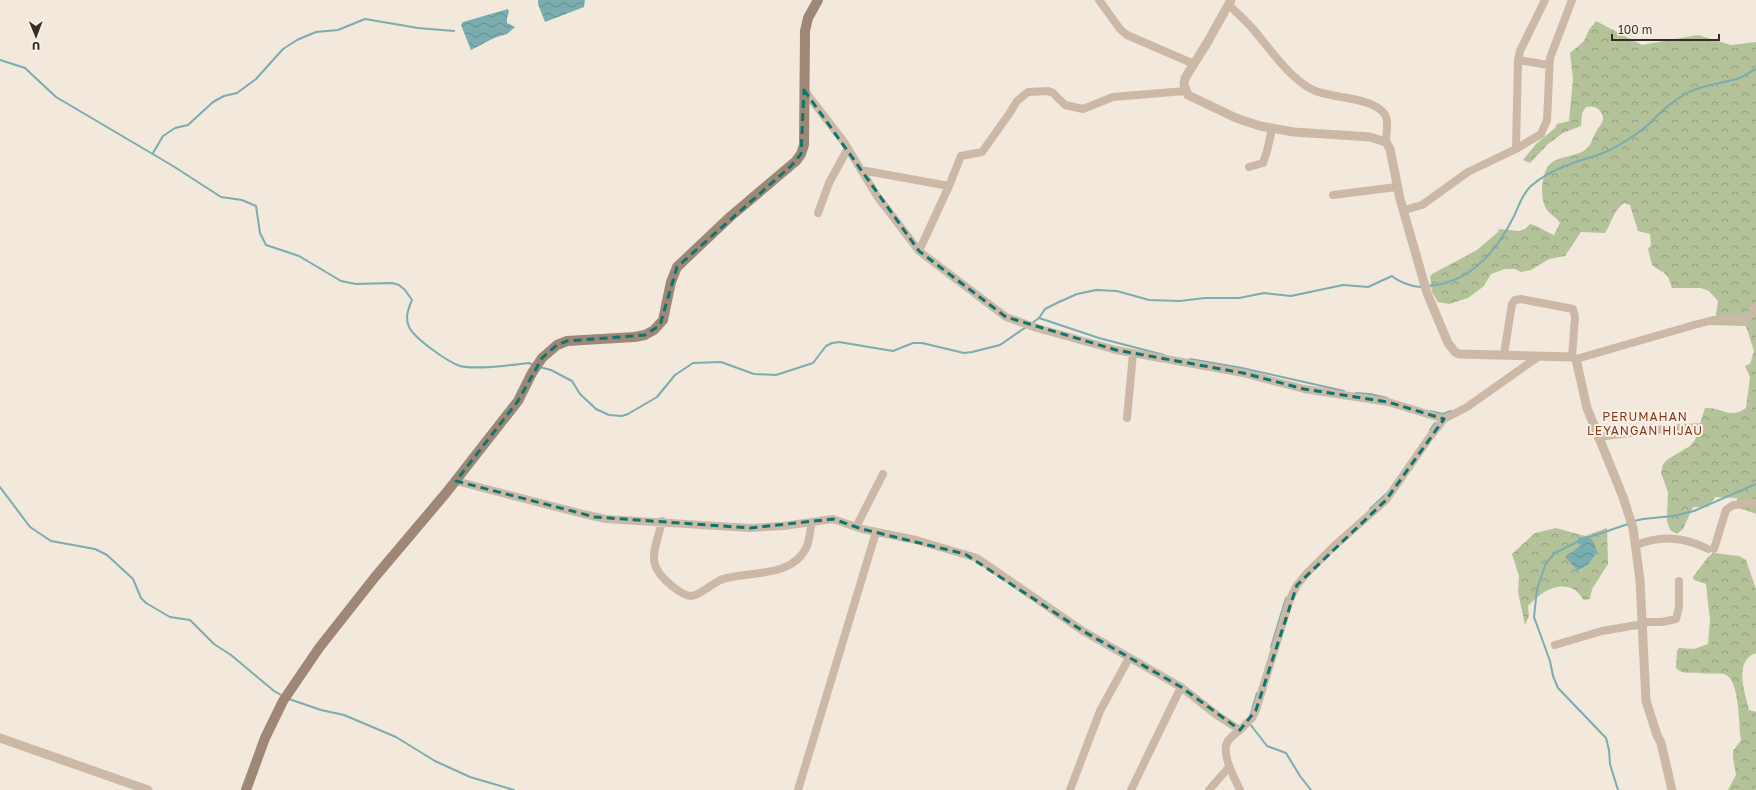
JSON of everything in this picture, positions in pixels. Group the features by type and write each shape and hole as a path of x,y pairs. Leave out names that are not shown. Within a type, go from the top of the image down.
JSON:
{"main road":[{"path":"246,790 265,738 285,697 319,648 370,583 456,481 518,402 532,373 542,358 563,342 634,337 645,335 660,325 667,308 672,276 677,266 731,216 792,166 801,154 804,145 806,31 808,18 818,0"}],"street":[{"path":"1099,0 1120,29 1127,35 1194,64"},
{"path":"1516,149 1518,60 1520,51 1545,0"},
{"path":"1404,210 1422,205 1468,172 1516,149 1541,134 1548,120 1549,65 1572,0"},
{"path":"1386,142 1370,137 1294,132 1272,129 1242,120 1193,99 1188,95 1186,90 1185,78 1230,3 1298,80 1314,90 1360,101 1383,112 1387,119 1386,142 1390,149 1397,187 1427,293 1448,343 1455,352 1467,354 1504,354 1574,358 1713,320 1745,320 1756,308"},
{"path":"1518,60 1549,65"},
{"path":"804,90 848,148 877,196 919,251 1006,317 1037,328 1133,353 1243,373 1311,390 1388,402 1444,419"},
{"path":"919,251 961,156 982,152 1017,100 1028,92 1048,91 1053,93 1065,105 1083,109 1113,97 1186,90"},
{"path":"1249,167 1263,164 1272,129"},
{"path":"818,213 828,183 848,148"},
{"path":"861,170 949,186"},
{"path":"1332,195 1397,187"},
{"path":"1504,354 1512,304 1515,300 1521,299 1573,309 1575,318 1574,358 1587,408 1630,516 1633,528 1636,545 1642,623 1646,701 1661,743 1672,790"},
{"path":"1127,418 1133,353"},
{"path":"1240,790 1229,767 1226,750 1227,743 1250,720 1258,702 1290,599 1297,586 1333,547 1386,500 1444,419 1466,407 1538,357"},
{"path":"1598,437 1652,430 1701,427"},
{"path":"856,527 883,474"},
{"path":"456,481 595,517 620,520 662,521 750,528 783,526 833,519 856,527 916,540 977,558 1084,631 1181,687 1218,716 1240,730"},
{"path":"1636,545 1652,539 1664,538 1692,542 1711,549 1726,510 1733,505 1753,503"},
{"path":"662,521 653,564 667,582 684,594 690,596 696,595 708,586 724,578 775,570 790,565 807,546 812,522"},
{"path":"798,790 876,532"},
{"path":"1555,645 1602,631 1642,623 1662,622 1676,619 1679,607 1680,581"},
{"path":"1070,790 1100,711 1129,658"},
{"path":"1134,789 1181,687"},
{"path":"0,738 148,790"},
{"path":"1209,790 1229,767"}],"highlighted area":[{"path":"804,90 919,251 1006,317 1116,350 1243,373 1304,389 1388,402 1444,419 1386,500 1297,585 1256,710 1240,730 1181,687 1083,631 965,554 862,529 833,519 750,528 595,517 456,481 518,401 542,358 557,345 567,341 645,335 660,325 677,267 791,166 801,154"}],"green space":[{"path":"1596,21 1642,45 1698,35 1731,45 1756,42 1756,514 1739,508 1737,498 1715,497 1708,507 1693,507 1683,529 1677,534 1670,530 1667,521 1668,492 1661,473 1663,464 1668,459 1690,446 1695,440 1705,408 1735,413 1746,408 1750,377 1745,366 1750,364 1754,351 1746,326 1710,325 1716,315 1718,301 1709,291 1701,288 1672,288 1669,278 1652,265 1648,249 1651,245 1650,234 1638,231 1630,205 1624,203 1620,206 1605,233 1581,232 1565,256 1549,259 1531,270 1521,272 1515,269 1505,269 1491,274 1484,286 1468,298 1449,304 1438,302 1432,292 1430,277 1432,274 1477,250 1498,232 1499,229 1519,231 1525,229 1530,224 1554,235 1560,223 1547,210 1543,201 1543,178 1547,168 1554,161 1580,153 1591,144 1602,122 1602,114 1595,107 1586,107 1582,113 1581,126 1563,133 1548,144 1530,163 1523,160 1536,144 1555,128 1557,124 1569,121 1573,79 1570,53 1584,41 1589,30"},
{"path":"1556,528 1585,536 1607,528 1608,564 1592,589 1590,599 1584,600 1576,591 1566,587 1548,590 1537,597 1528,606 1529,616 1525,625 1518,592 1519,576 1512,554 1535,533","holes":["1581,545 1597,551 1588,565 1579,571 1576,549"]},
{"path":"1713,553 1739,556 1746,560 1756,589 1756,653 1749,657 1745,663 1742,678 1749,710 1756,712 1756,790 1728,790 1736,775 1733,751 1741,740 1738,704 1733,685 1729,678 1724,674 1681,672 1676,668 1677,651 1679,648 1694,649 1708,644 1710,620 1706,584 1694,580 1693,577 1708,557"}],"water":[{"path":"538,0 585,0 584,7 545,22 538,4"},
{"path":"508,9 509,12 507,23 515,27 507,34 494,38 471,50 461,25 463,22"},
{"path":"1588,536 1594,542 1597,552 1588,565 1578,571 1565,557 1581,545 1578,544 1578,538"}],"waterway":[{"path":"153,153 163,136 175,128 188,125 213,102 224,96 237,93 256,79 283,49 297,40 316,32 338,30 365,19 418,28 454,31"},
{"path":"0,60 25,68 56,97 173,166 221,197 242,200 256,206 260,233 266,245 299,256 341,281 356,284 392,283 399,285 405,290 412,300 409,307 407,320 412,332 432,350 448,360 460,366 475,368 529,363 533,365"},
{"path":"1428,286 1443,284 1456,279 1480,264 1506,231 1525,193 1540,179 1562,167 1605,152 1631,138 1662,111 1685,94 1704,87 1737,79 1756,69"},
{"path":"1032,323 1039,318 1045,309 1077,294 1096,290 1117,291 1149,300 1180,301 1205,298 1239,298 1264,293 1291,296 1343,285 1368,287 1392,276 1406,284 1422,287"},
{"path":"1039,318 1099,338 1164,355"},
{"path":"539,367 551,370 572,381 580,394 596,409 609,415 622,416 657,397 675,375 693,363 721,362 754,374 776,375 813,363 826,346 832,343 839,342 893,351 913,343 922,343 964,353 1000,345 1026,327"},
{"path":"1190,359 1242,368 1344,391"},
{"path":"1356,393 1370,394 1387,398"},
{"path":"1430,411 1443,414 1451,411"},
{"path":"1430,430 1435,423"},
{"path":"1634,521 1673,516 1694,511 1756,484"},
{"path":"0,487 30,527 51,541 95,549 107,555 133,579 141,598 146,603 170,617 190,620 214,644 231,655 274,691 283,696"},
{"path":"1370,509 1387,493"},
{"path":"1587,538 1628,524"},
{"path":"1579,541 1555,553 1546,563 1537,589 1534,617 1558,688 1606,738 1610,764 1618,790"},
{"path":"1271,647 1286,598"},
{"path":"1250,716 1257,693"},
{"path":"289,699 321,710 344,715 396,737 435,761 470,777 514,790"},
{"path":"1250,724 1267,746 1286,753 1300,776 1311,790"}],"district":[{"name":"PERUMAHAN LEYANGAN HIJAU","path":"1645,424"}]}
